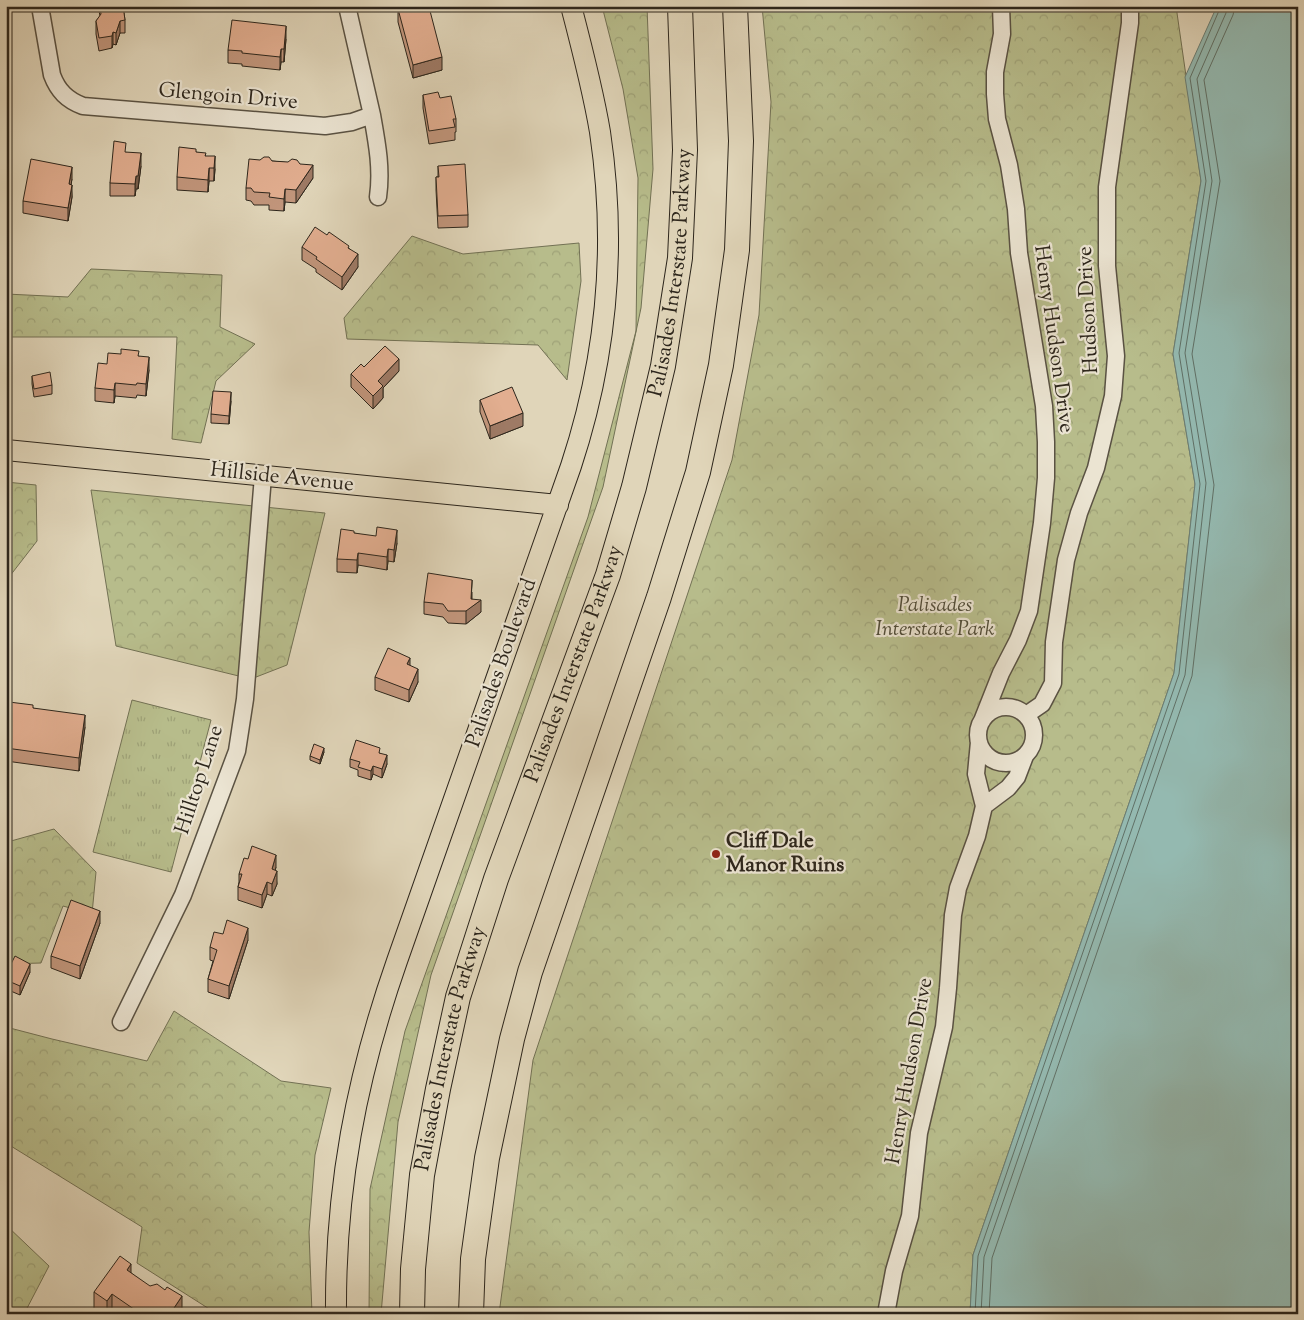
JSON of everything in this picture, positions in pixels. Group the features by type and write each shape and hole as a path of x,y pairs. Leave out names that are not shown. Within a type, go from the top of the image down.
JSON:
{"highway":[{"name":"Palisades Interstate Parkway","path":"412,1314 413,1269 422,1175 458,997 496,879 608,575 634,487 663,366 680,258 686,150 680,6"},
{"path":"471,1314 473,1259 487,1158 512,1039 530,972 659,597 698,472 722,365 737,250 741,141 735,6"}],"main road":[{"name":"Palisades Boulevard","path":"336,1314 337,1249 342,1184 354,1113 370,1044 400,952 558,505 579,442 595,381 604,319 608,263 608,214 602,151 593,96 571,6"},
{"name":"Hillside Avenue","path":"6,450 558,505"}],"street":[{"name":"Glengoin Drive","path":"40,6 55,84 62,94 73,102 84,106 326,126 352,122 372,115"},
{"path":"347,6 380,156 381,177 378,197"},
{"name":"Henry Hudson Drive","path":"886,1314 894,1270 910,1216 919,1133 944,1027 953,915 958,888 977,836 984,806 976,774 979,728 1029,611 1042,523 1046,478 1046,442 1039,371 1019,253 1016,209 1009,165 994,94 995,72 1002,34 1001,6"},
{"name":"Hudson Drive","path":"1019,712 1042,704 1053,683 1054,642 1066,560 1079,513 1096,468 1113,396 1116,356 1107,266 1107,187 1130,23 1130,6"},
{"name":"Hilltop Lane","path":"121,1022 182,896 237,751 245,699 263,476"},
{"path":"978,742 982,751 989,758 1007,764 1025,756 1031,749 1034,740 1031,722 1019,712 1002,685 1001,673"},
{"path":"982,721 988,714 1004,707 1019,712"},
{"path":"984,806 1008,788 1017,777 1025,756"}],"green space":[{"path":"602,6 647,6 653,169 641,308 603,487 431,975 398,1122 381,1314 369,1314 370,1189 405,1031 588,517 636,331 638,178 623,89"},
{"name":"Palisades Interstate Park","path":"762,6 1176,6 1201,181 1173,354 1195,484 1174,673 973,1255 970,1314 499,1314 533,1060 732,460 759,315 771,102"},
{"path":"412,236 463,254 579,243 581,281 567,380 538,345 347,339 344,318"},
{"path":"91,269 222,275 220,327 255,344 216,381 201,443 172,439 177,337 6,337 6,294 68,297"},
{"path":"6,482 36,485 37,541 6,581"},
{"path":"91,490 325,513 287,665 251,679 116,646"},
{"path":"132,700 211,720 171,872 93,852"},
{"path":"54,829 96,872 92,914 63,906 41,963 6,964 6,844"},
{"path":"174,1011 281,1081 331,1088 315,1155 309,1232 312,1314 213,1314 214,1312 137,1263 142,1227 6,1143 6,1027 147,1061"},
{"path":"6,1225 49,1266 24,1314 6,1314"}],"water":[{"path":"1217,6 1298,6 1298,1314 970,1314 973,1255 1174,673 1195,484 1173,354 1201,181 1185,77"}],"building":[{"path":"100,6 123,6 125,20 120,21 116,33 113,32 112,36 99,38 96,21 101,14"},
{"path":"408,6 419,6 422,9 429,7 442,57 413,65 398,9"},
{"path":"232,20 286,26 284,49 281,49 280,57 228,50"},
{"path":"438,92 440,98 451,96 456,119 453,119 455,127 429,131 423,95"},
{"path":"114,141 126,143 125,152 141,153 135,184 110,183"},
{"path":"179,147 196,149 196,152 206,153 205,156 215,156 214,168 209,168 208,180 177,177"},
{"path":"264,157 269,157 272,161 288,162 292,159 297,160 300,164 313,165 296,190 285,189 284,199 269,197 270,193 254,192 251,188 246,188 249,159 260,160"},
{"path":"31,159 72,167 69,184 72,185 68,208 23,201"},
{"path":"465,164 468,215 438,216 436,177 439,177 438,166"},
{"path":"315,227 327,235 329,232 358,254 342,277 302,247"},
{"path":"385,346 399,359 378,381 383,386 373,396 351,374 361,364 364,367"},
{"path":"121,349 139,351 138,356 149,357 146,384 115,383 114,390 95,388 98,363 107,364 108,353 121,354"},
{"path":"50,372 52,385 34,389 32,376"},
{"path":"512,387 523,413 490,426 480,400"},
{"path":"213,391 231,392 229,416 211,414"},
{"path":"377,527 397,530 394,550 388,549 387,557 358,553 357,560 337,559 341,529 376,536"},
{"path":"428,573 472,580 471,599 481,600 466,611 448,611 443,604 424,602"},
{"path":"388,648 410,658 407,664 418,669 409,690 375,677"},
{"path":"9,702 33,705 33,708 85,715 79,758 6,748 6,721"},
{"path":"356,740 380,748 379,753 387,755 382,769 373,766 371,771 358,767 360,762 350,759"},
{"path":"314,744 324,748 320,760 310,756"},
{"path":"252,846 276,855 272,869 277,871 272,884 267,882 262,895 238,887 242,874 239,874 244,858 248,859"},
{"path":"71,900 100,911 80,966 51,956"},
{"path":"227,920 248,928 229,986 208,979 217,950 210,947 214,932 223,934"},
{"path":"15,956 30,964 20,986 6,980 6,974"},
{"path":"120,1256 131,1264 127,1270 150,1286 157,1284 165,1290 167,1287 182,1296 170,1314 141,1314 112,1294 107,1301 94,1292"}],"place":[{"name":"Cliff Dale Manor Ruins","path":"716,854"}]}
